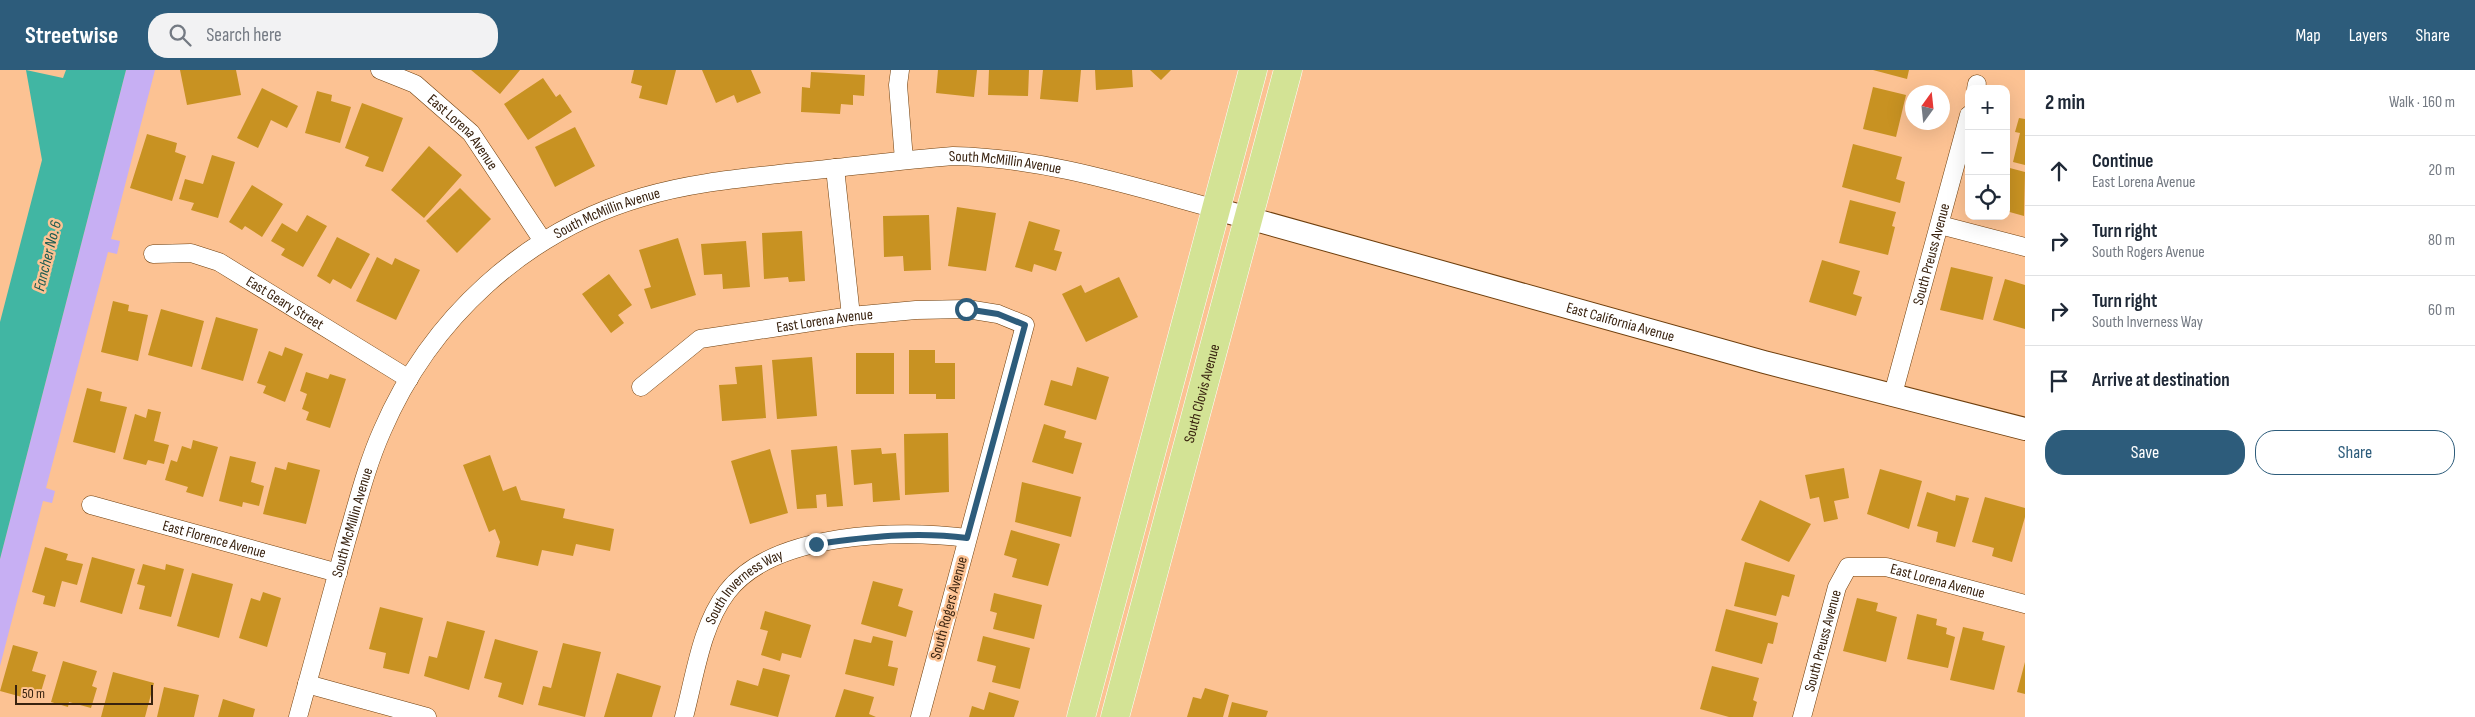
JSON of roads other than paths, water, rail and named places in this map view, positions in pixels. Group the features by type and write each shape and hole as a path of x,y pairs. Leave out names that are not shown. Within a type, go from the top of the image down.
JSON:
{"main road":[{"path":"1081,717 1253,70"},
{"name":"South Clovis Avenue","path":"1115,717 1288,70"},
{"path":"1097,717 1118,623 1119,572"}],"street":[{"name":"East Lorena Avenue","path":"380,70 414,84 472,132 543,241"},
{"path":"900,70 898,85 904,160"},
{"name":"South Preuss Avenue","path":"1893,394 1965,130"},
{"name":"South McMillin Avenue","path":"298,717 369,465 394,404 438,334 460,309 488,282 543,241 596,213 640,197 675,188 709,182 952,156 992,157 1030,162 1216,209"},
{"path":"835,168 851,316"},
{"name":"East California Avenue","path":"1216,209 1754,359 2025,430"},
{"path":"1940,224 2025,247"},
{"name":"East Geary Street","path":"153,254 191,253 219,262 409,380"},
{"name":"East Lorena Avenue","path":"641,387 700,339 851,316 916,310 966,309 998,314 1025,325"},
{"name":"South Rogers Avenue","path":"920,717 1025,325"},
{"name":"East Florence Avenue","path":"91,505 338,573"},
{"name":"South Inverness Way","path":"684,717 705,636 714,612 727,592 746,573 771,558 816,544 881,535 943,535 967,538"},
{"name":"East Lorena Avenue","path":"1848,567 1886,567 2025,604"},
{"name":"South Preuss Avenue","path":"1802,717 1837,588 1848,567"},
{"path":"307,684 427,717"}],"water":[{"name":"Fancher No. 6","path":"26,70 63,78 66,70 126,70 0,559 0,322 42,160"}]}
